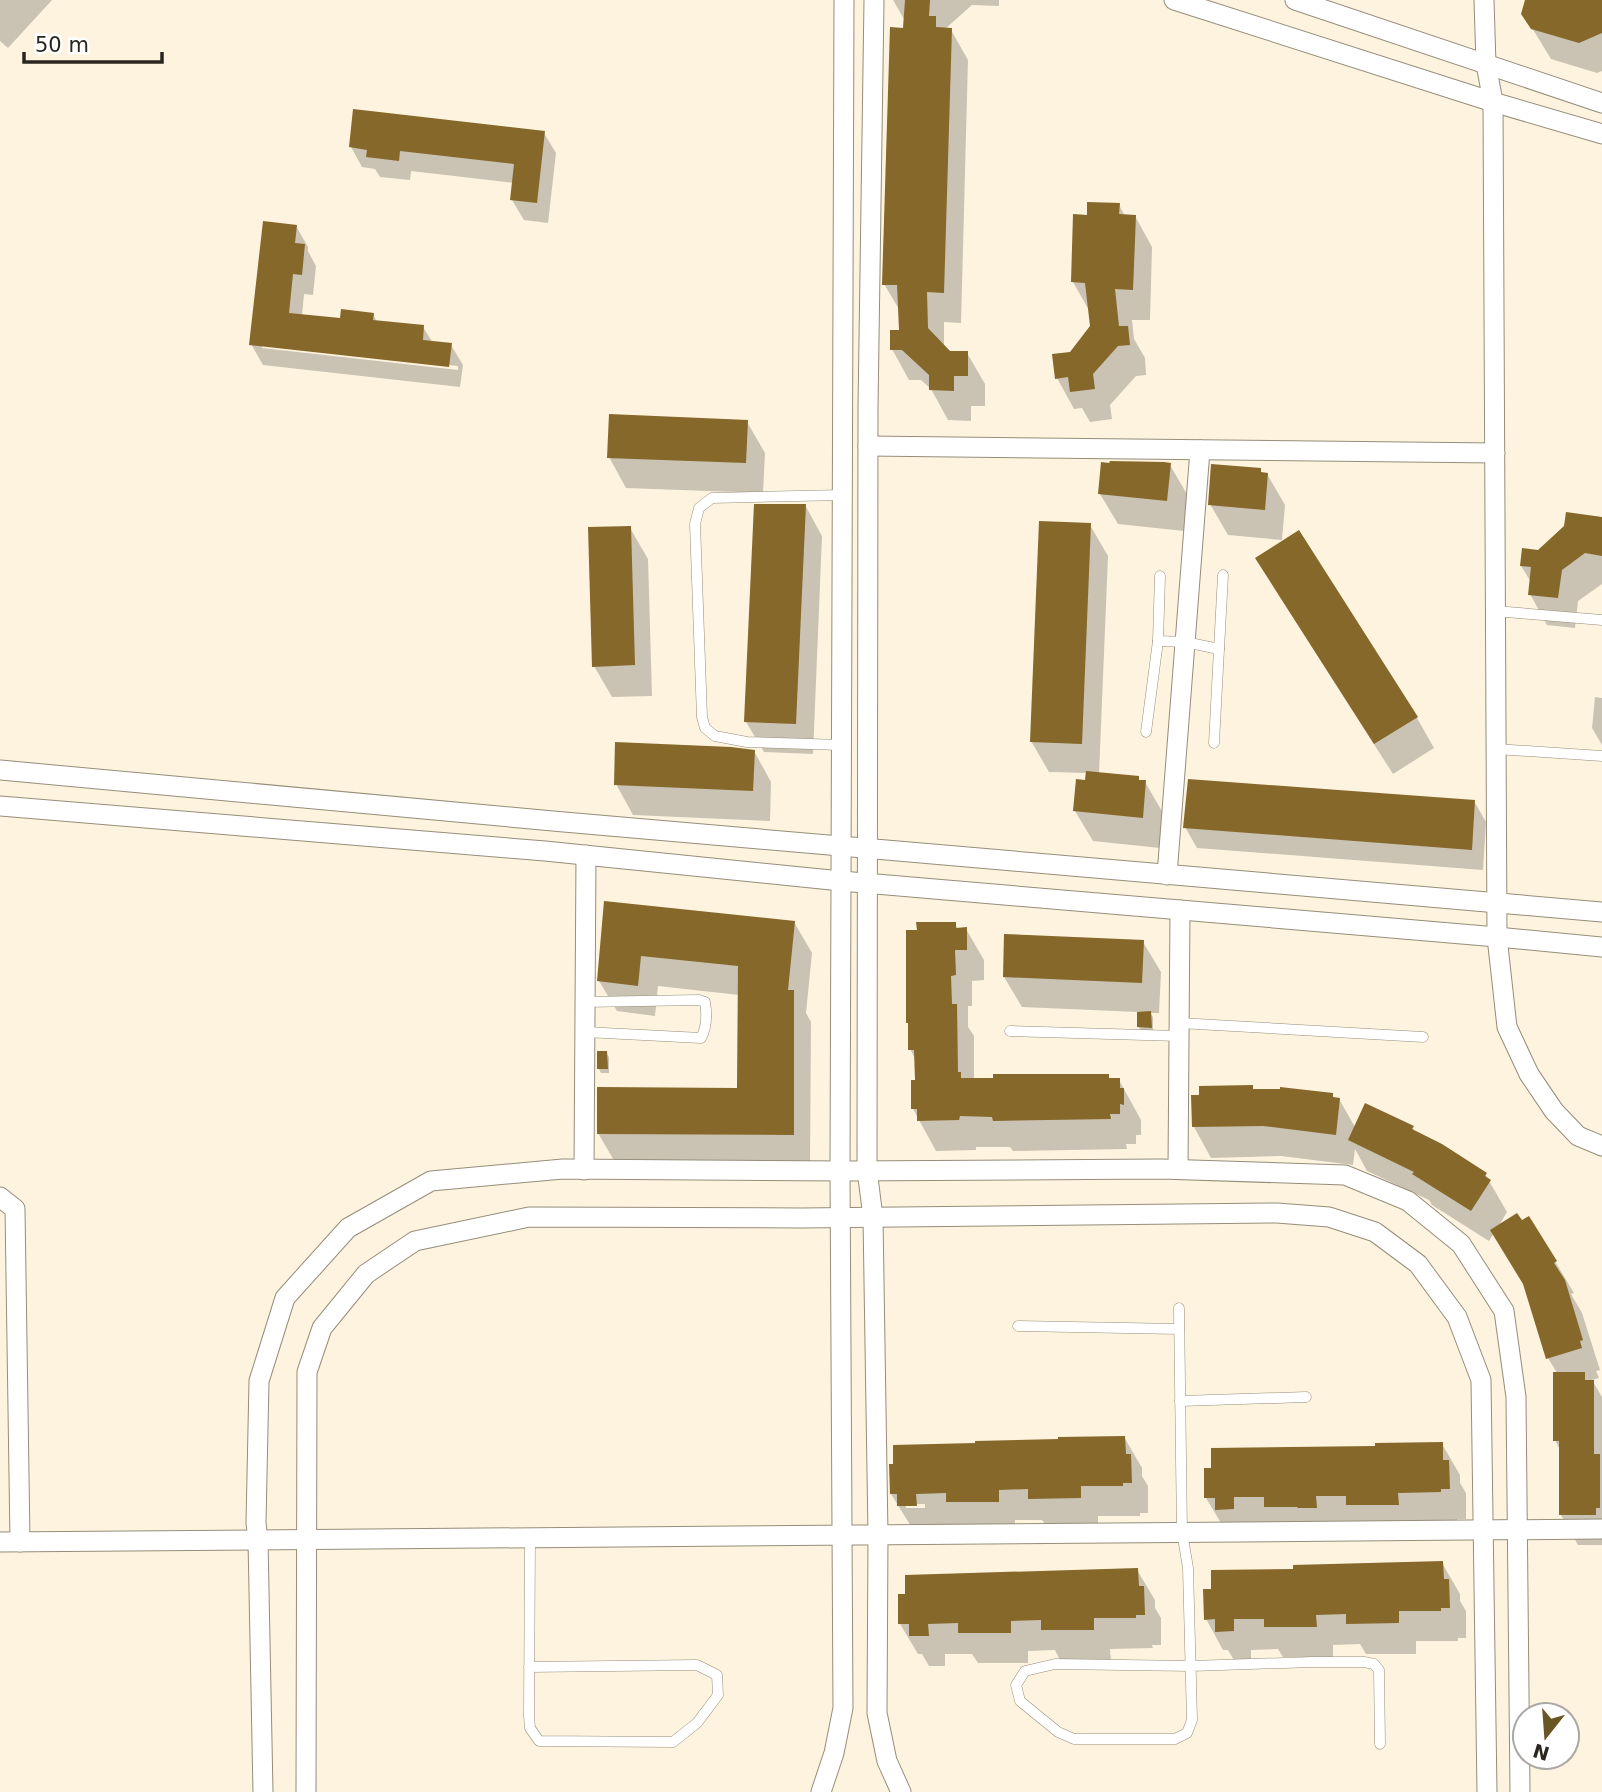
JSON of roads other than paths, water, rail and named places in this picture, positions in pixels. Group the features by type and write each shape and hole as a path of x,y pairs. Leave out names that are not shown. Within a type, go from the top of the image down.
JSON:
{"street":[{"path":"821,1792 834,1753 843,1708 840,1170 844,0"},
{"path":"874,0 868,446 867,1170 873,1217 877,1713 887,1761 901,1792"},
{"path":"1174,0 1602,134"},
{"path":"1295,0 1602,103"},
{"path":"1484,0 1486,64 1493,102 1497,937 1507,1027 1528,1074 1554,1111 1578,1136 1602,1146"},
{"path":"868,446 1494,453"},
{"path":"1167,874 1200,450"},
{"path":"0,770 1602,912"},
{"path":"0,806 586,855 841,881 1602,947"},
{"path":"584,1170 586,855"},
{"path":"1178,1169 1180,910"},
{"path":"263,1792 256,1523 259,1381 285,1298 348,1228 432,1181 563,1170 1178,1169 1345,1175 1408,1201 1461,1244 1504,1311 1516,1397 1520,1792"},
{"path":"0,1197 15,1209 20,1542"},
{"path":"306,1792 307,1372 322,1328 366,1274 415,1241 529,1217 841,1218 1277,1213 1329,1217 1375,1232 1418,1264 1457,1317 1481,1380 1488,1792"},
{"path":"0,1542 1602,1529"}],"lane":[{"path":"842,495 712,498 699,508 695,524 702,717 705,728 715,736 747,743 842,746"},
{"path":"1214,743 1223,575"},
{"path":"1146,732 1158,640 1160,576"},
{"path":"1495,611 1602,620"},
{"path":"1158,640 1219,649"},
{"path":"1496,749 1602,756"},
{"path":"585,1002 699,1000 705,1002 706,1012 705,1030 701,1038 585,1032"},
{"path":"1010,1031 1179,1029 1423,1037"},
{"path":"1179,1308 1182,1532 1188,1569 1191,1666 1192,1720 1187,1733 1175,1739 1074,1738 1058,1732 1020,1701 1016,1685 1025,1671 1055,1664 1191,1666 1364,1662 1374,1664 1379,1670 1380,1744"},
{"path":"1018,1326 1179,1329"},
{"path":"1180,1401 1306,1397"},
{"path":"529,1667 697,1665 717,1675 718,1695 697,1723 673,1742 539,1741 530,1728 529,1667 530,1537"}]}
